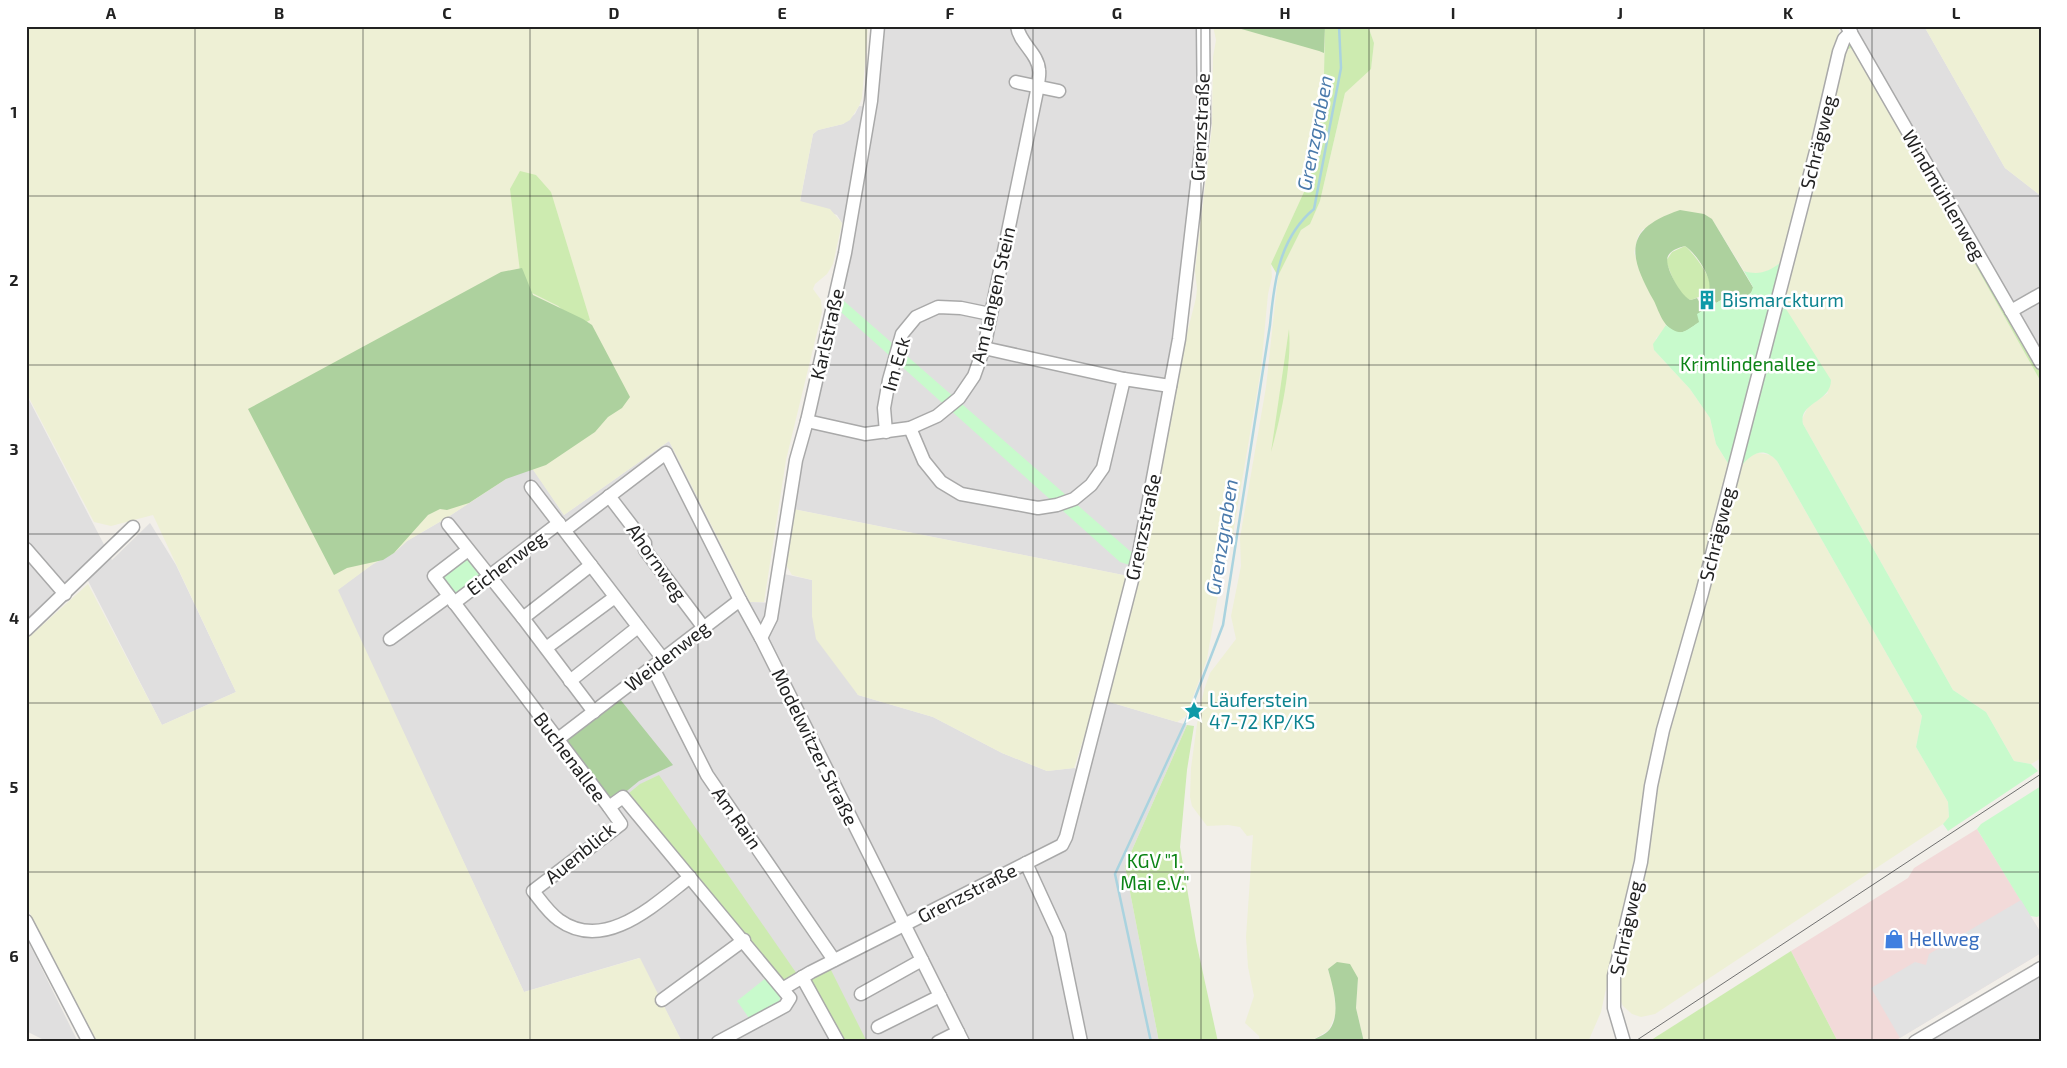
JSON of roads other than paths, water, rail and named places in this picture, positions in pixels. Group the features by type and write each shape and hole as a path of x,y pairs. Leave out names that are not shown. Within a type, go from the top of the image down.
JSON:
{"street":[{"name":"Karlstraße","path":"761,638 771,618 796,460 807,421 845,253 871,101 878,26"},
{"name":"Am langen Stein","path":"807,421 865,434 910,428 937,416 960,398 974,376 984,348 1038,86 1040,68 1034,56 1018,35 1017,26"},
{"name":"Grenzstraße","path":"784,988 834,960 1062,845 1066,837 1139,553 1170,386 1185,290 1204,123 1203,26"},
{"name":"Windmühlenweg","path":"1849,29 2041,363"},
{"name":"Schrägweg","path":"1624,1042 1614,1008 1614,976 1640,862 1651,786 1661,740 1702,593 1816,151 1839,52 1849,29"},
{"path":"1016,82 1059,91"},
{"path":"2011,311 2041,294"},
{"name":"Im Eck","path":"886,432 884,408 889,380 902,334 916,317 938,307 961,308 990,314"},
{"path":"984,348 1124,379 1170,386"},
{"path":"910,428 924,461 941,482 961,494 1038,508 1058,505 1074,499 1091,485 1103,468 1124,379"},
{"name":"Modelwitzer Straße","path":"666,453 761,638 960,1037"},
{"name":"Eichenweg","path":"390,639 609,496 666,453"},
{"path":"531,487 663,659"},
{"name":"Ahornweg","path":"609,496 645,542 645,550 704,628"},
{"path":"448,524 523,618 594,712"},
{"path":"26,630 133,527"},
{"path":"26,549 65,594"},
{"name":"Buchenallee","path":"468,550 434,576 609,807 623,797 784,988"},
{"path":"523,618 591,566"},
{"path":"546,648 615,597"},
{"name":"Weidenweg","path":"558,739 740,600"},
{"path":"570,681 638,627"},
{"name":"Am Rain","path":"653,668 707,775 834,960"},
{"name":"Auenblick","path":"609,807 621,824 533,891 559,920 583,930 603,930 630,921 690,877"},
{"path":"1026,863 1059,935 1081,1042"},
{"path":"28,927 88,1042"},
{"path":"662,1000 744,940"},
{"path":"861,994 922,960"},
{"path":"1915,1042 2041,968"},
{"path":"802,977 838,1042"},
{"path":"720,1041 785,1006 790,998 784,988"},
{"path":"878,1027 940,996"},
{"path":"938,1042 960,1037"}],"waterway":[{"name":"Grenzgraben","path":"1151,1042 1115,874 1186,721 1223,625 1276,277 1280,262 1293,233 1314,209 1341,68 1339,26"},
{"path":"26,1039 32,1042"}],"tram line":[{"path":"1634,1042 2041,774"}],"place":[{"name":"Bismarckturm","path":"1707,300"},
{"name":"Läuferstein 47-72 KP/KS","path":"1194,711"},
{"name":"Hellweg","path":"1894,939"}],"park label":[{"name":"Krimlindenallee","path":"1748,364"},
{"name":"KGV \"1. Mai e.V.\"","path":"1155,872"}]}
